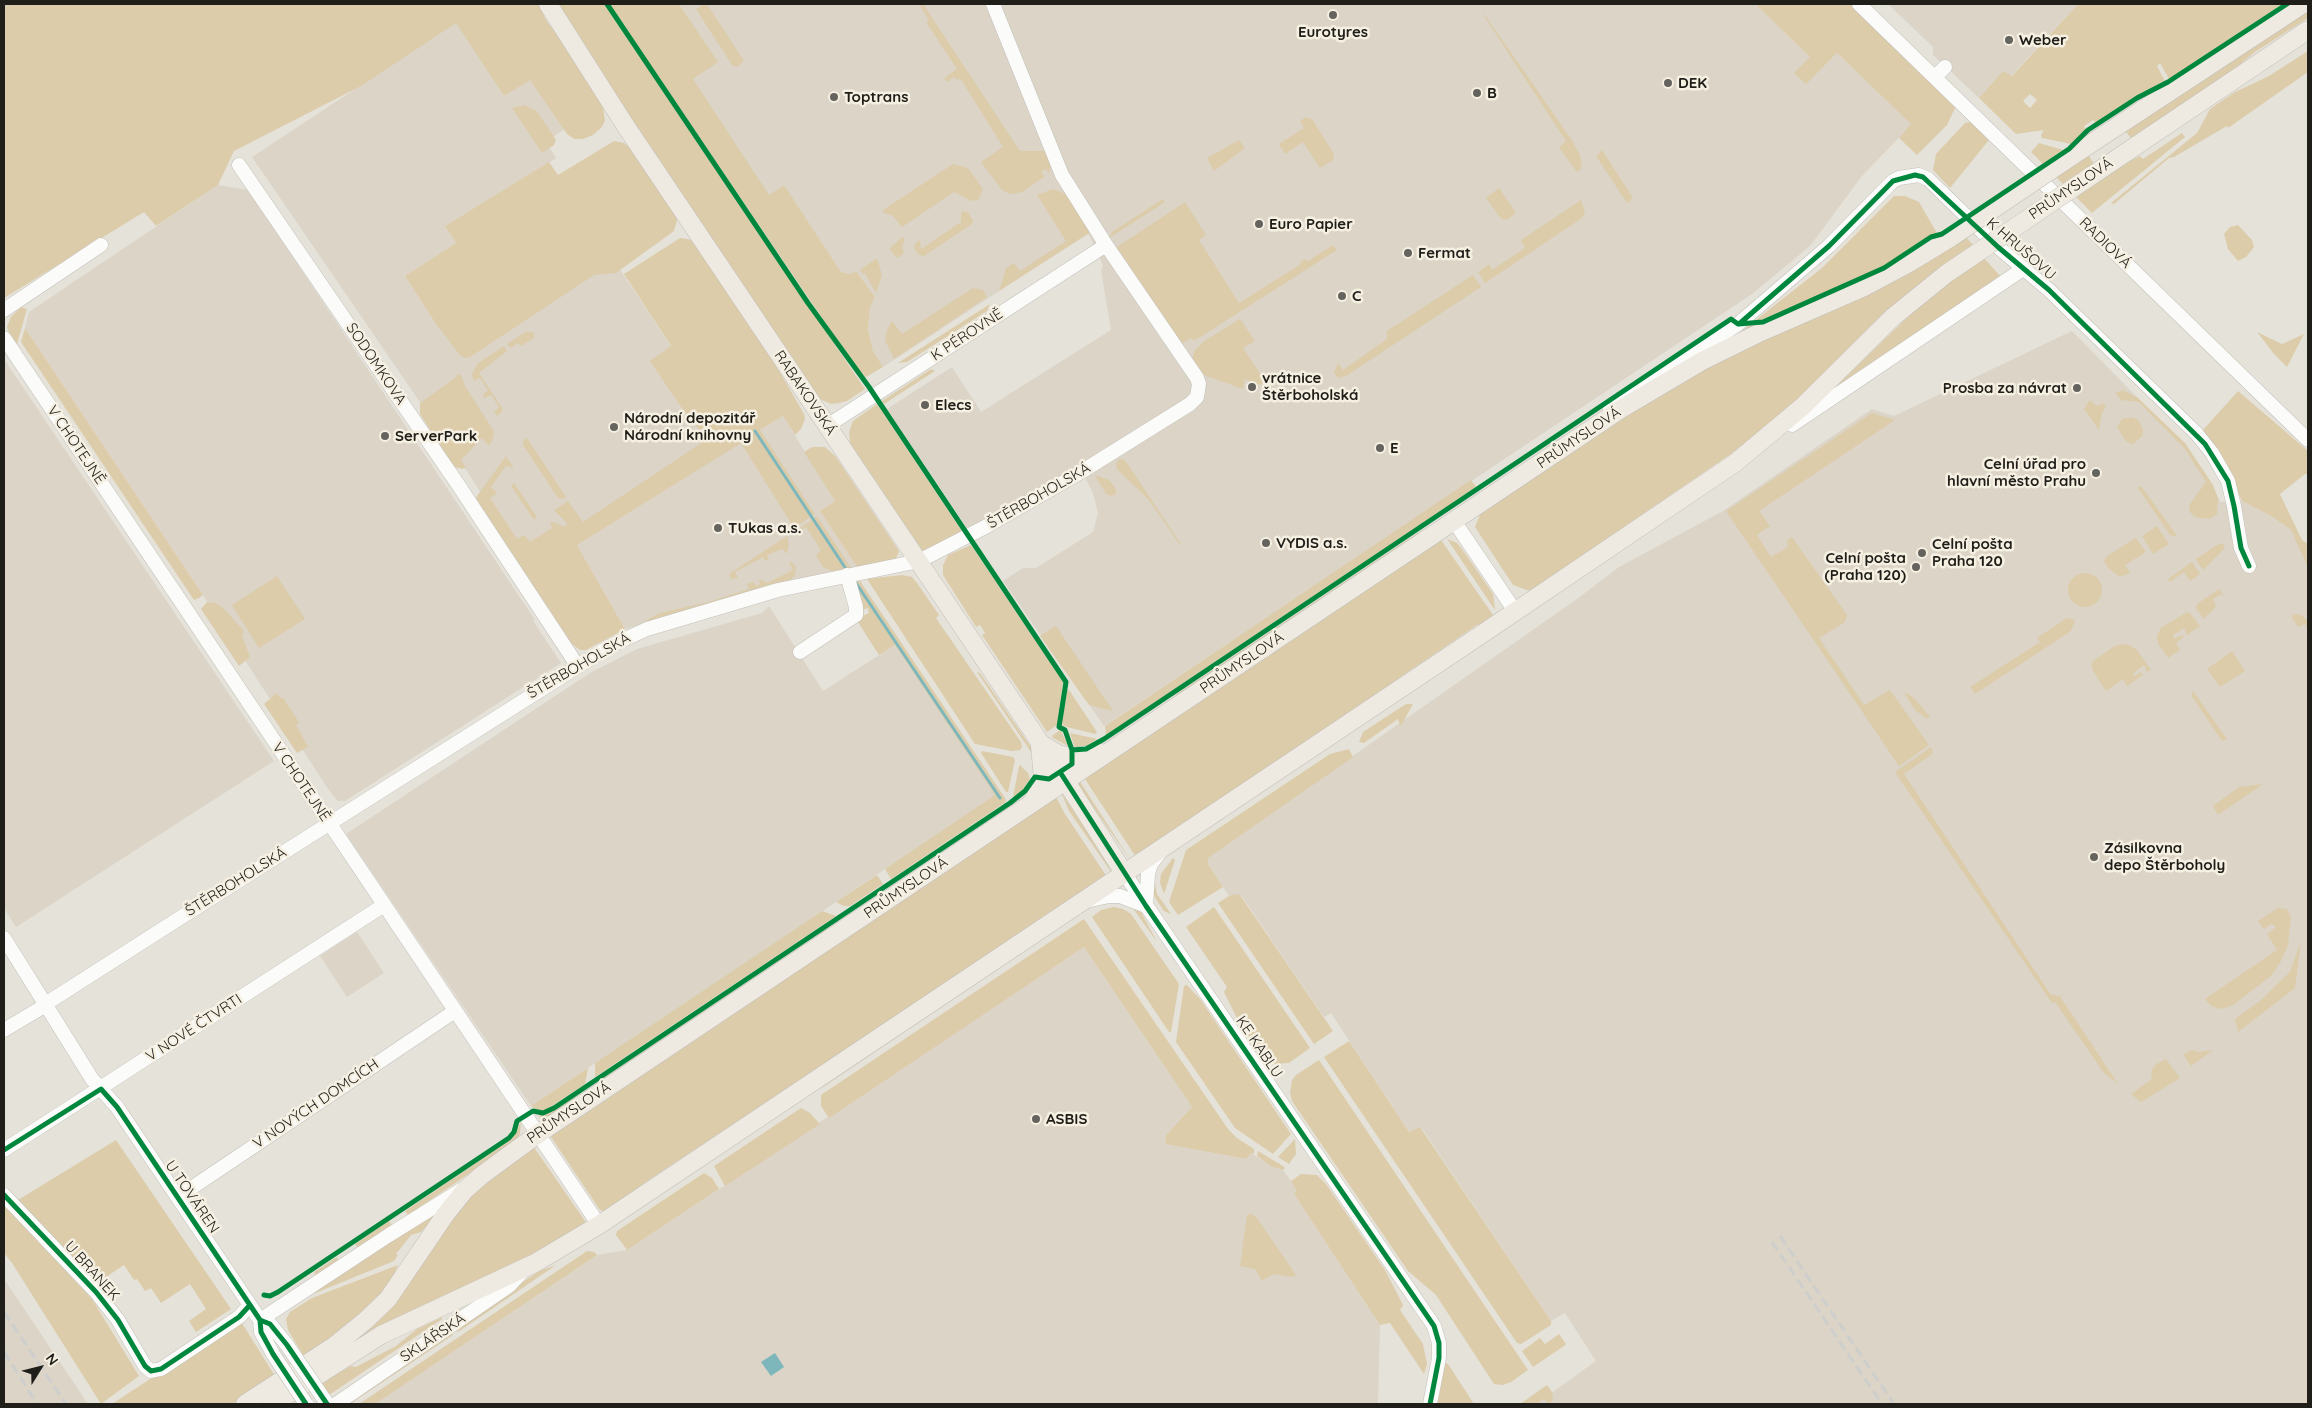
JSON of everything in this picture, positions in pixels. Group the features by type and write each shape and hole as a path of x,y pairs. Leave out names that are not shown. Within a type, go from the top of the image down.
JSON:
{"main road":[{"name":"RABAKOVSKÁ","path":"548,4 630,132 1065,781"},
{"name":"PRŮMYSLOVÁ","path":"245,1404 334,1346 388,1299 445,1215 472,1184 538,1134 1658,386 1702,361 1862,288 1909,263 1950,238 2303,4"},
{"name":"PRŮMYSLOVÁ","path":"272,1404 381,1335 526,1268 599,1225 1735,463 1802,406 1898,312 1971,257 2308,30"},
{"path":"1039,741 1052,750 1072,757 1084,757 1113,749"},
{"path":"1030,805 1037,795 1043,778 1043,762 1039,741"},
{"name":"KE KABLU","path":"1065,781 1124,873"}],"street":[{"path":"992,4 1062,175 1106,245"},
{"name":"RADIOVÁ","path":"1859,4 2308,440"},
{"path":"1935,78 1946,66"},
{"name":"SODOMKOVA","path":"239,165 459,486 577,665"},
{"name":"K HRUŠOVU","path":"1589,431 1619,400 1738,324 1823,252 1888,185 1899,178 1915,175 1928,179 1998,247 2056,297 2205,444 2228,481 2241,548 2249,566"},
{"path":"4,310 101,245"},
{"name":"K PÉROVNĚ","path":"827,426 1106,245"},
{"name":"ŠTĚRBOHOLSKÁ","path":"4,1030 577,665 638,633 778,590 918,561 987,526 1081,472 1190,404 1198,397 1199,384 1197,378 1106,245"},
{"name":"K HRUŠOVU","path":"1735,463 2024,269"},
{"name":"V CHOTEJNĚ","path":"4,338 599,1225"},
{"path":"1454,521 1515,611"},
{"path":"800,652 856,615 856,607 847,575"},
{"path":"1078,904 1105,897 1120,896 1146,906 1148,874 1151,864 1163,847"},
{"name":"KE KABLU","path":"1124,873 1434,1326 1439,1343 1439,1358 1430,1404"},
{"name":"V NOVÉ ČTVRTI","path":"4,1150 384,905"},
{"name":"U TOVÁREN","path":"4,938 86,1070 117,1107 250,1304 260,1320 261,1332 273,1354 306,1404"},
{"name":"V NOVÝCH DOMCÍCH","path":"178,1197 455,1010"},
{"path":"260,1320 388,1235 472,1184"},
{"name":"U BRANEK","path":"4,1195 96,1292 118,1320 145,1366 151,1371 161,1369 239,1317 250,1304"},
{"name":"SKLÁŘSKÁ","path":"330,1403 509,1286 526,1268"},
{"name":"U TOVÁREN","path":"260,1320 270,1324 288,1344 330,1403"}],"shaded area":[{"path":"4,4 539,4 546,20 578,64 603,106 605,121 601,128 593,135 583,139 574,139 567,134 530,80 504,96 456,23 361,86 234,151 218,185 156,226 144,212 4,298"},
{"path":"556,4 604,4 865,389 847,401 839,403 831,404 820,399 595,66"},
{"path":"609,4 679,4 718,62 693,79 769,195 784,185 841,272 851,274 856,271 875,297 870,308 868,329 873,351 883,367 866,377 854,365"},
{"path":"679,4 1755,4 1810,57 1805,84 1837,53 1912,124 1862,176 1810,246 1752,294 1104,726 1003,581 1023,568 1036,568 1093,532 1098,513 1093,493 1086,479 1081,472 971,534 887,409 952,367 981,412 1111,330 1101,270 1103,265 1088,233 883,367 873,351 868,329 870,308 875,297 856,271 851,274 841,272 784,186 762,200 682,77 713,56"},
{"path":"707,4 744,61 737,67 732,65 696,9"},
{"path":"919,4 923,4 1020,151 1047,151 1051,162 1049,174 1046,169 1041,172 1044,177 1022,192 1011,194 1002,190 981,162 1003,147 960,78 957,80 954,77 947,82 944,78 957,69 926,22 929,20"},
{"path":"1755,4 1852,4 1953,101 1955,108 1947,125 1917,155 1899,138 1911,124 1837,53 1806,84 1794,73 1810,57"},
{"path":"1888,4 2078,4 2011,76 2003,71 1979,98 1933,55 1933,47"},
{"path":"2078,4 2283,4 2169,79 2160,63 2157,66 2165,81 2136,96 2096,123 2093,120 2084,126 2086,130 2071,144 2042,138 2041,135 2044,130 2016,134 1979,98 2003,71 2012,76","holes":["2030,94 2037,100 2030,108 2023,101"]},
{"path":"2308,7 2308,18 2255,52 2211,88 2133,141 2124,129"},
{"path":"1482,11 1571,139 1580,155 1582,168 1577,172 1559,148 1566,141"},
{"path":"457,22 504,96 530,79 565,129 553,137 549,147 556,158 445,226 456,243 405,276 434,321 590,224 736,445 783,416 835,501 820,511 857,567 803,578 625,629 577,545 530,571 465,468 252,157"},
{"path":"2308,51 2308,72 2228,128 2227,126 2174,157 2169,158 2114,204 2111,203 2197,133 2210,109 2235,92 2269,76"},
{"path":"524,105 537,111 556,140 554,145 542,153 512,108"},
{"path":"1306,117 1312,119 1334,154 1333,160 1320,168 1303,142 1285,154 1279,144 1304,128 1300,121"},
{"path":"1971,122 1989,140 1950,188 1933,170 1936,154 1965,123"},
{"path":"2182,133 2185,137 2092,213 2031,152 2039,143 2063,150 2051,158 2063,170 2088,154 2095,166 2107,173 2140,156 2143,159"},
{"path":"1239,140 1245,148 1214,171 1207,158"},
{"path":"614,141 624,143 629,147 678,217 674,231 616,273 594,275 470,357 465,358 459,354 434,321 405,276 456,243 445,226 549,162 558,175"},
{"path":"1602,150 1633,198 1627,203 1596,156"},
{"path":"953,164 968,168 983,189 978,200 972,201 954,192 902,227 893,216 882,212 886,208"},
{"path":"218,185 248,190 535,620 533,621 561,663 345,801 338,801 328,789 203,595 25,328 29,312"},
{"path":"1499,188 1516,213 1508,219 1503,220 1486,198"},
{"path":"1053,189 1068,195 1091,232 999,291 1006,268 1014,263 1020,271 1066,241 1037,195"},
{"path":"1894,196 1905,196 1919,202 1938,235 1858,281 1738,334 1822,268"},
{"path":"1163,199 1165,202 1109,238 1112,232"},
{"path":"1581,200 1585,212 1582,218 1485,283 1478,272 1489,264 1492,270 1525,248 1521,240"},
{"path":"1185,202 1206,235 1199,240 1239,303 1301,264 1300,262 1306,259 1308,261 1333,245 1337,250 1194,341 1191,338 1180,344 1117,247"},
{"path":"963,211 968,212 973,220 972,224 924,256 919,255 914,248 915,244 920,240 921,249 961,222 961,213"},
{"path":"2238,225 2252,240 2254,247 2246,257 2238,261 2228,249 2224,234 2230,227"},
{"path":"1965,236 1975,247 1803,398 1744,445 1530,591 1513,585 1475,527 1481,512 1615,419 1701,369 1817,316"},
{"path":"902,237 905,239 902,247 904,253 897,258 889,249"},
{"path":"680,238 693,240 759,336 804,414 805,419 801,429 795,435 783,416 760,430 815,514 794,528 741,443 577,545 625,629 586,650 580,650 572,644 476,499 506,456 514,468 506,466 491,487 497,493 490,498 517,539 524,535 530,542 552,528 550,521 565,527 567,523 554,510 568,501 583,522 706,440 694,422 692,423 650,361 671,346 624,274"},
{"path":"877,258 882,275 876,293 865,273 863,274 860,270"},
{"path":"1984,258 2001,277 1834,388 1941,285"},
{"path":"1473,275 1481,287 1346,376 1338,378 1334,373 1338,363 1343,370 1387,339 1387,331"},
{"path":"973,288 983,290 987,297 894,359 885,340 887,330 892,321 902,334"},
{"path":"990,304 987,311 907,362 898,363"},
{"path":"21,307 27,309 17,344 11,339 7,327 11,317"},
{"path":"1240,319 1255,341 1243,348 1265,381 1260,385 1245,379 1243,389 1204,375 1192,359 1195,350 1206,340"},
{"path":"25,328 203,595 199,598 194,600 21,342"},
{"path":"527,331 534,333 534,338 521,346 518,343 511,348 507,344"},
{"path":"2072,331 2184,445 2221,502 2242,501 2271,516 2291,530 2308,559 2308,1404 1536,1404 1596,1361 1565,1313 1551,1321 1421,1127 1409,1132 1331,1013 1324,1017 1241,895 1229,896 1208,864 1207,858 1577,599 1619,567 1723,511 1872,409 1894,416"},
{"path":"2257,332 2282,344 2304,334 2287,367"},
{"path":"504,346 507,351 479,373 502,408 502,412 497,416 494,412 499,407 491,395 484,398 483,395 488,390 480,378 474,381 472,375 477,364"},
{"path":"4,359 274,761 16,927 4,908"},
{"path":"931,369 935,371 884,404 882,401"},
{"path":"458,374 461,375 465,386 493,430 494,436 489,446 482,438 461,460 466,468 462,469 454,467 420,414 420,403 454,379"},
{"path":"2123,390 2138,398 2185,443 2213,485 2218,498 2217,514 2210,519 2200,518 2194,516 2189,511 2190,504 2206,482 2185,449 2139,402 2121,400 2115,393"},
{"path":"2238,391 2308,451 2308,474 2305,474 2280,494 2302,540 2308,544 2308,568 2291,530 2271,516 2242,501 2203,430"},
{"path":"2090,400 2097,406 2103,403 2106,407 2102,412 2099,430 2084,409"},
{"path":"877,404 963,533 922,552 850,443 849,432 853,421"},
{"path":"1872,413 1895,420 1759,511 1770,526 1757,535 1771,557 1788,547 1787,541 1792,537 1847,615 1845,622 1819,638 1864,705 1890,690 1929,745 1899,766 1726,511"},
{"path":"2132,417 2138,420 2143,429 2143,435 2132,445 2125,440 2117,427 2122,419"},
{"path":"527,438 566,497 564,499 558,498 523,445 523,441"},
{"path":"812,447 825,447 836,457 899,551 896,559 857,567 820,511 835,501 804,452"},
{"path":"1119,459 1123,459 1127,463 1179,544 1149,500 1117,469 1116,464"},
{"path":"1095,475 1109,480 1116,489 1116,494 1112,496 1106,494"},
{"path":"1471,480 1476,487 1106,735 1105,726"},
{"path":"514,483 537,517 534,520 511,486"},
{"path":"2141,486 2178,537 2170,535 2138,488"},
{"path":"817,516 851,568 832,571 823,567 816,555 821,550 806,527 796,531"},
{"path":"2157,526 2169,544 2153,554 2142,536"},
{"path":"1422,530 1397,552 1206,679 1172,697"},
{"path":"787,536 789,544 787,554 782,549 767,555 769,559 765,561 763,557 735,572 738,578 731,579 729,574"},
{"path":"2136,538 2146,552 2125,565 2130,573 2120,577 2108,568 2104,561 2107,556"},
{"path":"1447,539 1457,543 1493,594 1495,610"},
{"path":"1441,540 1493,615 1487,622 1477,625 1136,857 1083,776"},
{"path":"2223,543 2225,548 2203,570 2196,559"},
{"path":"971,545 1063,682 1057,725 1047,732 982,635 985,633 980,625 976,627 943,575 943,565 948,555"},
{"path":"792,562 796,568 795,575 789,582 647,623 645,621 660,613 708,602 749,589 747,584 754,582 756,586 760,584 759,579 767,583 793,570 789,563"},
{"path":"2192,562 2200,574 2190,581 2184,572 2170,582 2168,579"},
{"path":"2085,573 2092,574 2097,578 2101,583 2101,597 2097,602 2092,606 2085,607 2078,606 2073,602 2069,597 2068,590 2069,583 2073,578 2078,574"},
{"path":"902,575 912,577 939,615 936,618 1021,742 1022,747 1020,750 1012,751 975,744 867,579"},
{"path":"277,576 305,619 259,648 232,605"},
{"path":"860,581 1006,802 891,879 885,869 995,795 895,645 879,655 856,619 869,613 868,608 862,610 853,582"},
{"path":"2219,589 2226,598 2221,594 2213,599 2216,606 2204,619 2196,608 2197,604"},
{"path":"207,602 215,603 222,607 244,631 242,636 250,657 239,666 201,609"},
{"path":"769,606 823,691 895,645 996,795 531,1106 346,834 590,673 637,649 762,613"},
{"path":"2187,612 2190,613 2200,626 2187,635 2184,628 2173,635 2174,639 2182,635 2184,637 2176,643 2180,650 2168,658 2158,644 2157,636 2161,628"},
{"path":"2293,614 2301,615 2308,621 2308,630 2305,624 2298,627 2292,618"},
{"path":"2067,618 2075,620 2071,631 1975,694 1970,687 2040,642 2037,638"},
{"path":"1056,626 1113,711 1089,705 1040,636"},
{"path":"2121,644 2129,645 2137,650 2151,670 2147,672 2145,666 2142,666 2132,675 2135,676 2141,672 2143,675 2127,686 2123,679 2106,691 2092,669 2092,662 2113,647"},
{"path":"2232,651 2245,671 2220,687 2207,669"},
{"path":"977,672 980,673 1033,750 1033,755"},
{"path":"1069,690 1097,732 1095,734 1063,726 1062,720 1067,691"},
{"path":"2193,691 2227,739 2222,741 2191,695"},
{"path":"1904,692 1914,698 1930,717 1927,719 1915,710"},
{"path":"277,693 280,698 283,698 299,722 296,725 308,747 297,753 264,704"},
{"path":"1406,704 1413,704 1400,726 1398,719 1364,743 1359,742 1363,732"},
{"path":"1061,731 1068,746 1052,736"},
{"path":"1070,733 1097,739 1085,747 1075,748"},
{"path":"1931,747 1932,754 1904,774 2051,995 2054,994 2056,997 2059,995 2118,1084 2104,1073 2055,1002 2052,1003 1895,772"},
{"path":"1349,749 1353,757 1208,858 1208,864 1223,887 1178,915 1169,902 1186,850 1330,754"},
{"path":"982,751 1013,757 1015,760 1008,792 1006,792 981,753"},
{"path":"1019,766 1028,773 1030,779 1020,793 1013,797"},
{"path":"1079,780 1131,861 1077,784"},
{"path":"2263,784 2218,815 2213,806 2239,787"},
{"path":"1061,792 1112,868 1112,873 1069,811"},
{"path":"1055,795 1065,814 1107,877 647,1181 606,1212 600,1210 551,1137 552,1131 570,1124"},
{"path":"1173,858 1175,860 1164,894 1160,883 1161,874"},
{"path":"877,875 883,884 850,906 844,906 836,902"},
{"path":"1154,879 1157,894 1171,914 1164,911 1152,891"},
{"path":"1240,895 1333,1031 1314,1044 1218,903 1229,896"},
{"path":"1114,907 1123,909 1131,914 1179,984 1171,1032 1169,1032 1092,917 1101,910"},
{"path":"1132,907 1141,912 1157,942"},
{"path":"1214,907 1310,1048 1289,1063 1275,1064 1263,1057 1240,1024 1224,992 1227,987 1186,927"},
{"path":"2278,908 2287,909 2291,917 2288,945 2281,961 2271,976 2233,1005 2221,1009 2211,1006 2205,999 2277,950 2267,934 2275,926 2271,924 2264,929 2258,921"},
{"path":"822,911 836,916 595,1077 595,1063"},
{"path":"1084,919 1228,1129 1237,1138 1254,1149 1254,1154 1251,1153 1246,1159 1165,1144 1166,1135 1192,1107 1084,947 829,1118 821,1106 821,1095"},
{"path":"839,921 838,925 601,1082 598,1082"},
{"path":"357,932 384,973 347,997 320,956"},
{"path":"2301,941 2295,988 2238,1032 2235,1019 2260,1001 2290,972"},
{"path":"1084,947 1192,1107 1166,1135 1165,1144 1246,1159 1251,1153 1270,1166 1283,1170 1298,1191 1294,1194 1380,1325 1378,1404 374,1404 597,1255 627,1250"},
{"path":"1016,957 823,1087 826,1081 980,976"},
{"path":"1187,985 1200,999 1291,1134 1273,1154 1235,1128 1176,1042 1184,986"},
{"path":"1349,1041 1409,1132 1420,1127 1551,1321 1551,1325 1521,1344 1517,1343 1324,1057"},
{"path":"2192,1050 2198,1052 2213,1050 2191,1066 2183,1054"},
{"path":"2166,1059 2180,1078 2141,1102 2131,1094 2152,1079 2151,1072 2155,1065"},
{"path":"1319,1060 1528,1370 1511,1382 1503,1385 1494,1384 1436,1295 1408,1271 1292,1101 1290,1093 1292,1080 1296,1075"},
{"path":"588,1068 585,1084 547,1109 539,1111 531,1106"},
{"path":"583,1091 548,1118 539,1117 550,1112"},
{"path":"801,1108 810,1113 820,1124 725,1186 714,1166"},
{"path":"521,1122 520,1134 513,1144 408,1215 405,1211 512,1139"},
{"path":"1295,1139 1296,1154 1289,1164 1278,1157"},
{"path":"116,1140 231,1309 196,1332 189,1321 206,1309 190,1284 161,1303 151,1288 145,1291 137,1279 134,1280 124,1265 97,1283 18,1200"},
{"path":"533,1146 585,1221 585,1224 568,1237 345,1350 458,1208 478,1186"},
{"path":"1258,1151 1285,1168 1283,1170 1270,1166 1257,1156"},
{"path":"704,1173 712,1178 719,1189 627,1250 616,1235 617,1231"},
{"path":"1301,1174 1317,1175 1326,1184 1385,1270 1403,1305 1400,1310 1423,1344 1427,1364 1424,1374 1390,1323 1380,1325 1294,1194 1297,1191 1291,1181"},
{"path":"4,1205 92,1299 139,1376 101,1404 4,1253"},
{"path":"442,1208 421,1232 411,1235 396,1254 398,1255 394,1261 308,1296"},
{"path":"1250,1213 1257,1218 1296,1275 1293,1277 1273,1274 1262,1281 1255,1269 1240,1266 1247,1216"},
{"path":"389,1221 392,1225 358,1248 355,1244"},
{"path":"587,1251 594,1252 597,1255 375,1404 359,1404"},
{"path":"337,1257 339,1261 316,1276 314,1272"},
{"path":"398,1265 389,1286 341,1333 305,1358 288,1330 286,1319 290,1312 312,1298"},
{"path":"556,1265 458,1332 456,1328 539,1271"},
{"path":"4,1279 88,1404 4,1404"},
{"path":"442,1317 442,1319 329,1395 320,1381 351,1366 356,1367 396,1346 417,1329"},
{"path":"240,1320 275,1376 234,1404 112,1404"},
{"path":"450,1331 453,1335 350,1404 346,1404"},
{"path":"1559,1334 1566,1344 1533,1367 1522,1351 1540,1338 1545,1344"},
{"path":"1445,1363 1448,1364 1474,1404 1436,1404"},
{"path":"1547,1385 1552,1392 1553,1399 1550,1404 1544,1399 1536,1404 1520,1404"}],"water":[{"path":"775,1353 784,1367 771,1376 761,1362"}],"waterway":[{"path":"755,431 846,569"},
{"path":"856,583 1000,798"}],"railway":[{"path":"1780,1236 1894,1404"},
{"path":"1772,1242 1882,1404"},
{"path":"4,1312 66,1404"},
{"path":"4,1352 37,1404"}],"cycle path":[{"path":"264,1295 270,1296 278,1292 509,1138 514,1132 517,1121 533,1111 543,1113 554,1108 1010,803 1025,791 1035,777 1049,779 1072,764 1072,750 1065,730 1059,727 1066,682 869,387 808,303 607,4"},
{"path":"1072,750 1086,749 1104,739 1731,319 1738,324 1763,322 1884,268 1931,237 1942,234 2069,149 2088,130 2137,98 2168,82 2287,4"},
{"path":"1739,324 1829,246 1893,181 1915,175 1923,177 1998,247 2049,290 2205,444 2228,481 2241,548 2249,566"},
{"path":"1060,772 1146,906 1434,1326 1439,1343 1439,1358 1430,1404"},
{"path":"4,1150 101,1089 117,1107 260,1320 261,1332 273,1354 306,1404"},
{"path":"4,1195 96,1292 118,1320 145,1366 151,1371 161,1369 239,1317 250,1305"},
{"path":"260,1320 270,1324 287,1345 327,1404"}],"place":[{"name":"Eurotyres","path":"1333,15"},
{"name":"Weber","path":"2009,40"},
{"name":"DEK","path":"1668,83"},
{"name":"B","path":"1477,93"},
{"name":"Toptrans","path":"834,97"},
{"name":"Euro Papier","path":"1259,224"},
{"name":"Fermat","path":"1408,253"},
{"name":"C","path":"1342,296"},
{"name":"vrátnice Štěrboholská","path":"1252,387"},
{"name":"Prosba za návrat","path":"2077,388"},
{"name":"Elecs","path":"925,405"},
{"name":"Národní depozitář Národní knihovny","path":"614,427"},
{"name":"ServerPark","path":"385,436"},
{"name":"E","path":"1380,448"},
{"name":"Celní úřad pro hlavní město Prahu","path":"2096,473"},
{"name":"TUkas a.s.","path":"718,528"},
{"name":"VYDIS a.s.","path":"1266,543"},
{"name":"Celní pošta Praha 120","path":"1922,553"},
{"name":"Celní pošta (Praha 120)","path":"1916,567"},
{"name":"Zásilkovna depo Štěrboholy","path":"2094,857"},
{"name":"ASBIS","path":"1036,1119"}]}
